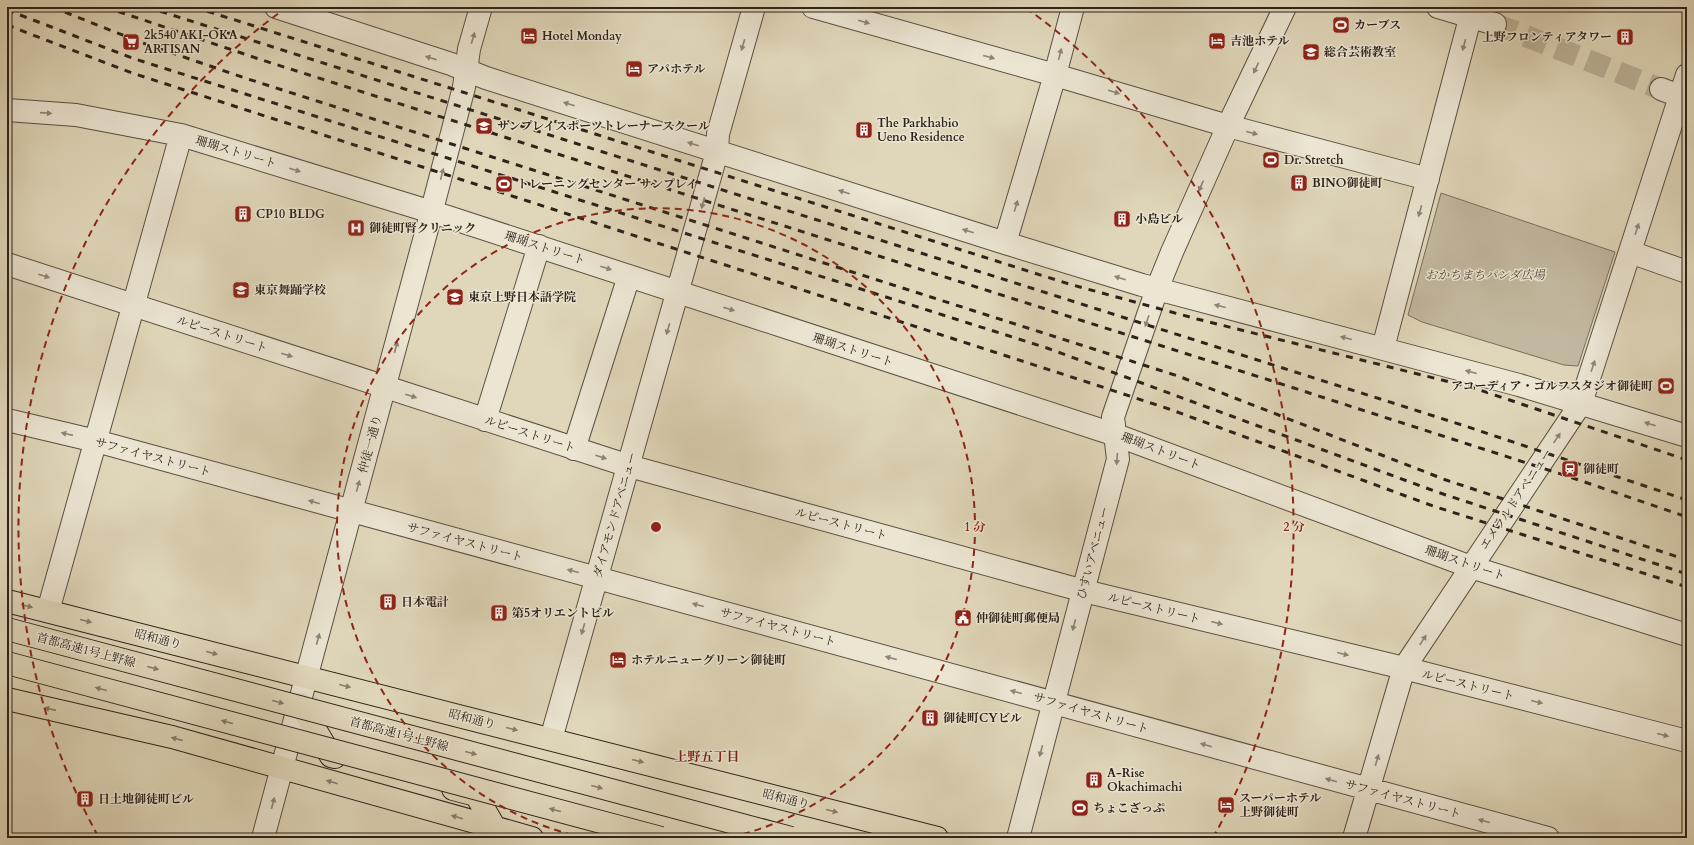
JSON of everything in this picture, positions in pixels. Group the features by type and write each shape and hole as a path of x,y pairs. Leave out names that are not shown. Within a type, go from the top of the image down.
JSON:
{"highway":[{"name":"昭和通り","path":"7,601 937,838"},
{"name":"首都高速1号上野線","path":"7,628 791,838"},
{"path":"7,664 661,838"},
{"path":"7,699 172,737 528,837"},
{"path":"300,704 331,756 476,795 495,828"}],"street":[{"path":"276,7 717,152 1005,243 1161,280 1383,348 1581,403 1687,436"},
{"name":"仲徒一通り","path":"263,838 308,677 432,212 468,70 470,50 481,7"},
{"name":"ダイアモンドアベニュー","path":"551,739 679,292 717,152 718,134 754,7"},
{"path":"813,7 1055,75 1228,126 1428,179"},
{"path":"1005,243 1055,75 1072,7"},
{"name":"ひすいアベニュー","path":"1018,838 1118,460 1113,417 1161,280 1228,126 1285,7"},
{"path":"1438,7 1472,12 1495,24"},
{"path":"1383,348 1472,12"},
{"name":"エメラルドアベニュー","path":"1354,838 1404,668 1581,403 1630,252 1676,95 1687,75"},
{"name":"珊瑚ストリート","path":"7,110 76,115 181,135 432,212 1116,435 1471,567 1687,635"},
{"path":"48,612 181,135"},
{"path":"485,420 539,246"},
{"path":"1630,252 1687,272"},
{"name":"ルビーストリート","path":"7,264 629,466 1084,591 1404,668 1687,741"},
{"path":"574,449 629,276"},
{"name":"サファイヤストリート","path":"7,420 96,441 1548,838"}],"green space":[{"name":"おかちまちパンダ広場","path":"1441,193 1615,252 1578,366 1564,365 1422,322 1408,315"}],"tunnel":[{"path":"1495,24 1661,89"}],"railway":[{"path":"52,7 140,42 245,78 1178,376 1446,480 1687,560"},
{"path":"105,7 262,60 1269,380 1567,476 1687,517"},
{"path":"147,7 1462,425 1687,500"},
{"path":"194,7 1069,284 1197,319 1474,388 1687,460"},
{"path":"7,10 135,59 1047,348 1437,492 1687,574"},
{"path":"7,25 132,73 1169,409 1433,506 1687,587"}],"place":[{"name":"カーブス","path":"1341,25"},
{"name":"Hotel Monday","path":"529,36"},
{"name":"上野フロンティアタワー","path":"1625,37"},
{"name":"吉池ホテル","path":"1217,41"},
{"name":"2k540 AKI-OKA ARTISAN","path":"131,42"},
{"name":"総合芸術教室","path":"1311,52"},
{"name":"アパホテル","path":"634,69"},
{"name":"サンプレイスポーツトレーナースクール","path":"484,126"},
{"name":"The Parkhabio Ueno Residence","path":"864,130"},
{"name":"Dr. Stretch","path":"1271,160"},
{"name":"BINO御徒町","path":"1299,183"},
{"name":"トレーニングセンター サンプレイ","path":"504,184"},
{"name":"CP10 BLDG","path":"243,214"},
{"name":"小島ビル","path":"1122,219"},
{"name":"御徒町腎クリニック","path":"356,228"},
{"name":"東京舞踊学校","path":"241,290"},
{"name":"東京上野日本語学院","path":"455,297"},
{"name":"アコーディア・ゴルフスタジオ御徒町","path":"1666,386"},
{"name":"御徒町","path":"1570,469"},
{"name":"日本電計","path":"388,602"},
{"name":"第5オリエントビル","path":"499,613"},
{"name":"仲御徒町郵便局","path":"963,618"},
{"name":"ホテルニューグリーン御徒町","path":"618,660"},
{"name":"御徒町CYビル","path":"930,718"},
{"name":"A-Rise Okachimachi","path":"1094,780"},
{"name":"日土地御徒町ビル","path":"85,799"},
{"name":"スーパーホテル 上野御徒町","path":"1226,805"},
{"name":"ちょこざっぷ","path":"1080,808"}],"district":[{"name":"上野五丁目","path":"707,756"}]}
